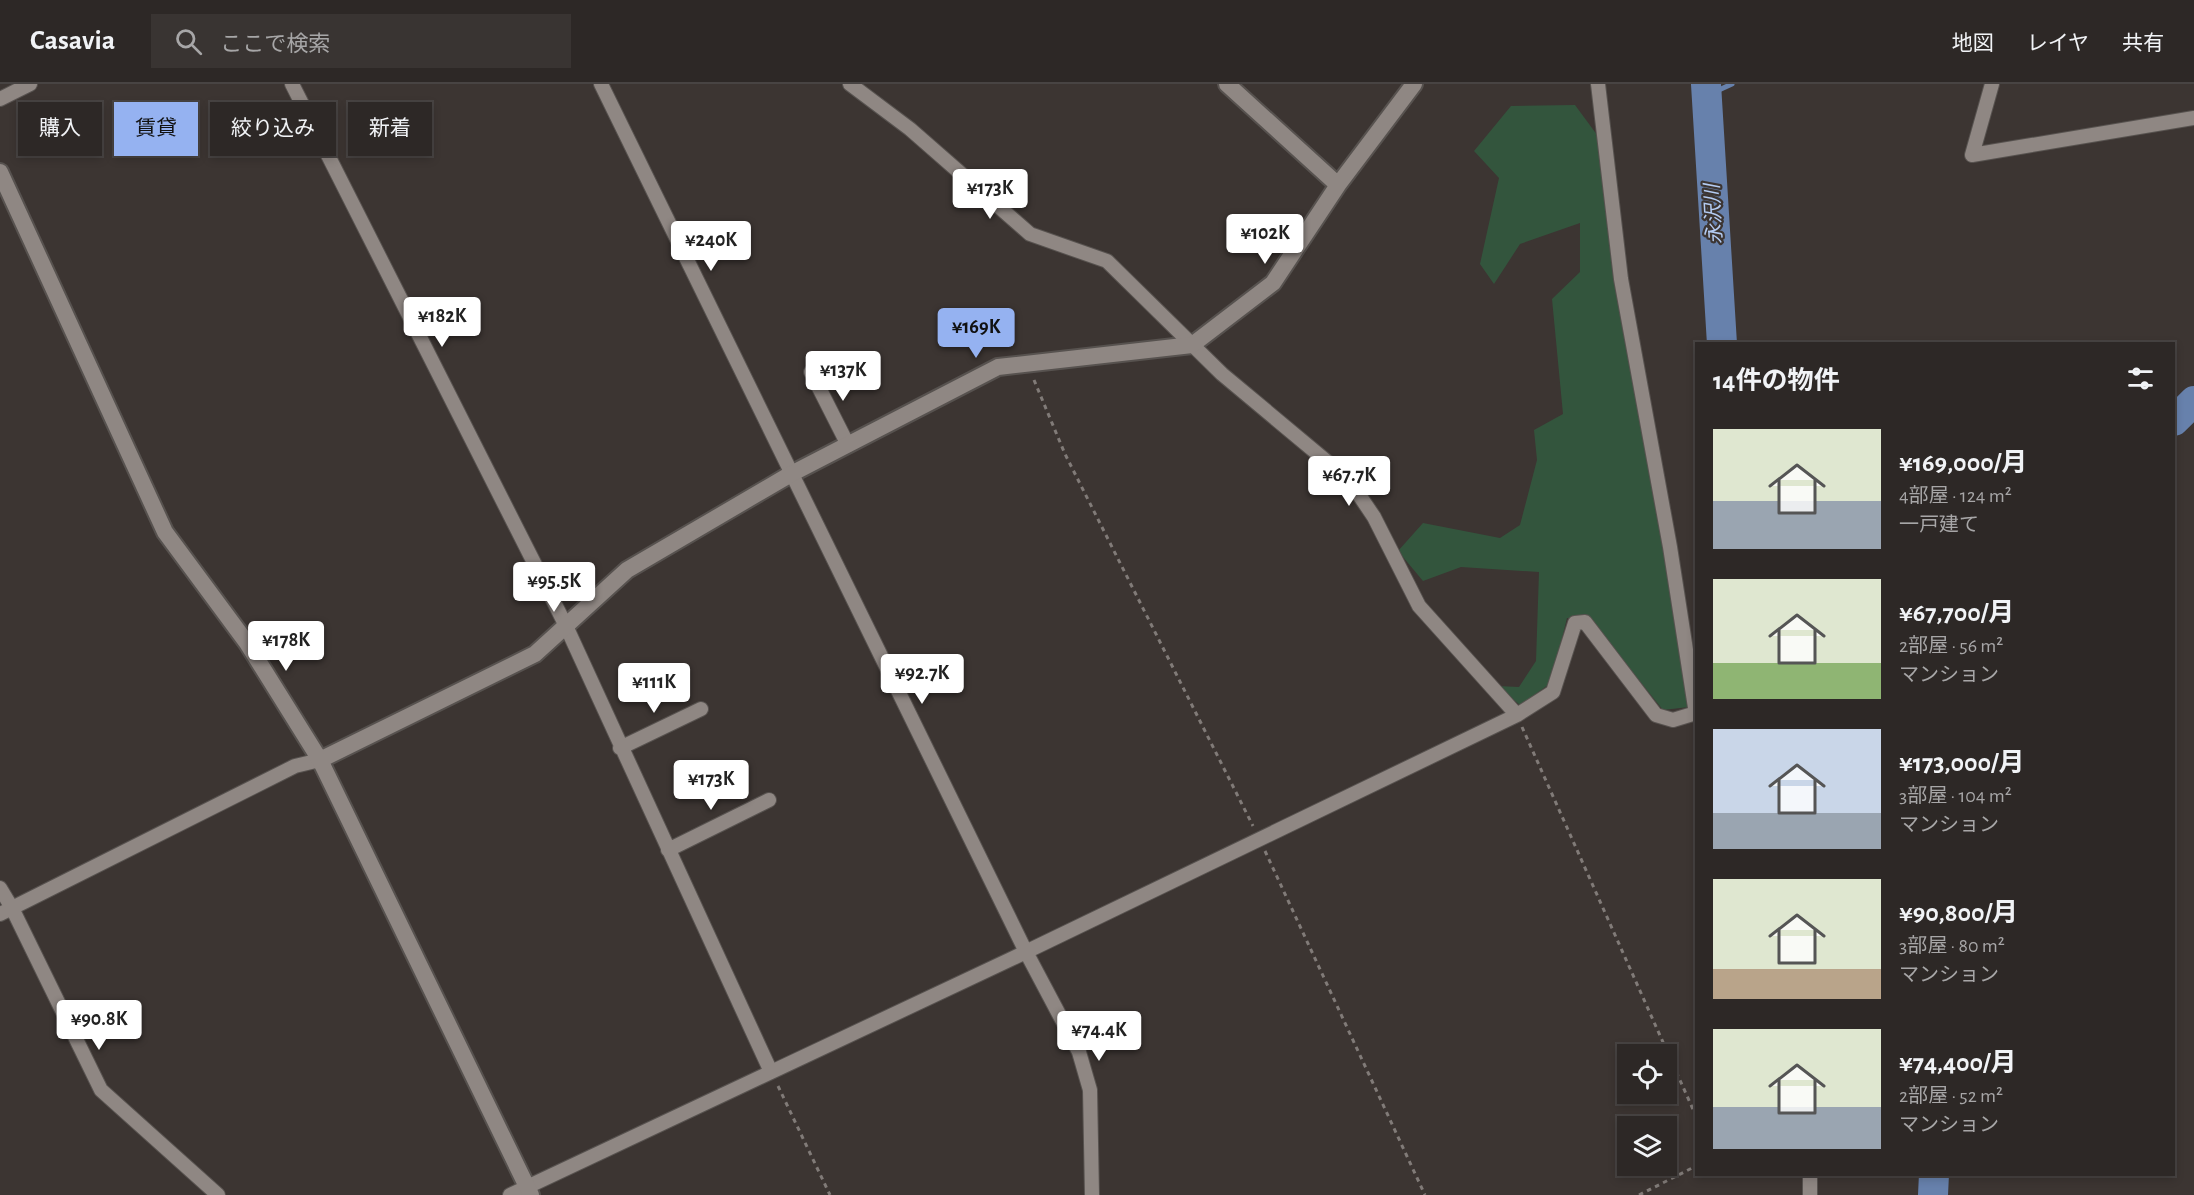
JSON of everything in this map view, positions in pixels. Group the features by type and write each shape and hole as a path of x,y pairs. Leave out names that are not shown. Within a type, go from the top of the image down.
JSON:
{"street":[{"path":"0,99 30,84"},
{"path":"292,84 566,626 620,748 771,1072"},
{"path":"601,84 1025,950 1079,1052 1090,1090 1092,1195"},
{"path":"850,84 910,129 1030,234 1107,261 1192,345 1349,480 1374,517 1419,606 1517,715"},
{"path":"1227,84 1338,185"},
{"path":"6,911 295,766 320,760 535,654 627,570 792,474 998,367 1192,345 1273,283 1338,185 1414,84"},
{"path":"1598,84 1621,279 1670,547 1695,707"},
{"path":"1992,84 1972,155 2194,117"},
{"path":"0,172 165,532 247,643 320,760 529,1191"},
{"path":"811,372 848,445"},
{"path":"510,1195 529,1191 771,1072 1517,715 1553,692 1575,623 1585,622 1656,715 1673,720 1695,713"},
{"path":"620,748 701,709"},
{"path":"668,850 769,800"},
{"path":"0,888 6,911 101,1090 218,1195"},
{"path":"1810,1176 1810,1195"}],"path":[{"path":"1026,363 1065,454 1259,838 1425,1195"},
{"path":"1517,715 1695,1114"},
{"path":"771,1072 830,1195"},
{"path":"1639,1195 1695,1167"}],"green space":[{"path":"1575,105 1606,147 1689,707 1663,710 1589,618 1567,618 1551,683 1520,705 1497,686 1519,687 1536,661 1539,572 1461,567 1423,581 1398,551 1423,523 1500,538 1520,525 1537,460 1534,430 1563,414 1552,299 1580,272 1580,223 1520,244 1494,284 1480,264 1499,178 1474,151 1511,106"}],"waterway":[{"name":"永沢川","path":"1706,84 1722,342"},
{"path":"1708,95 1732,84"},
{"path":"2175,420 2194,401"},
{"name":"永沢川","path":"1933,1195 1934,1176"}]}
